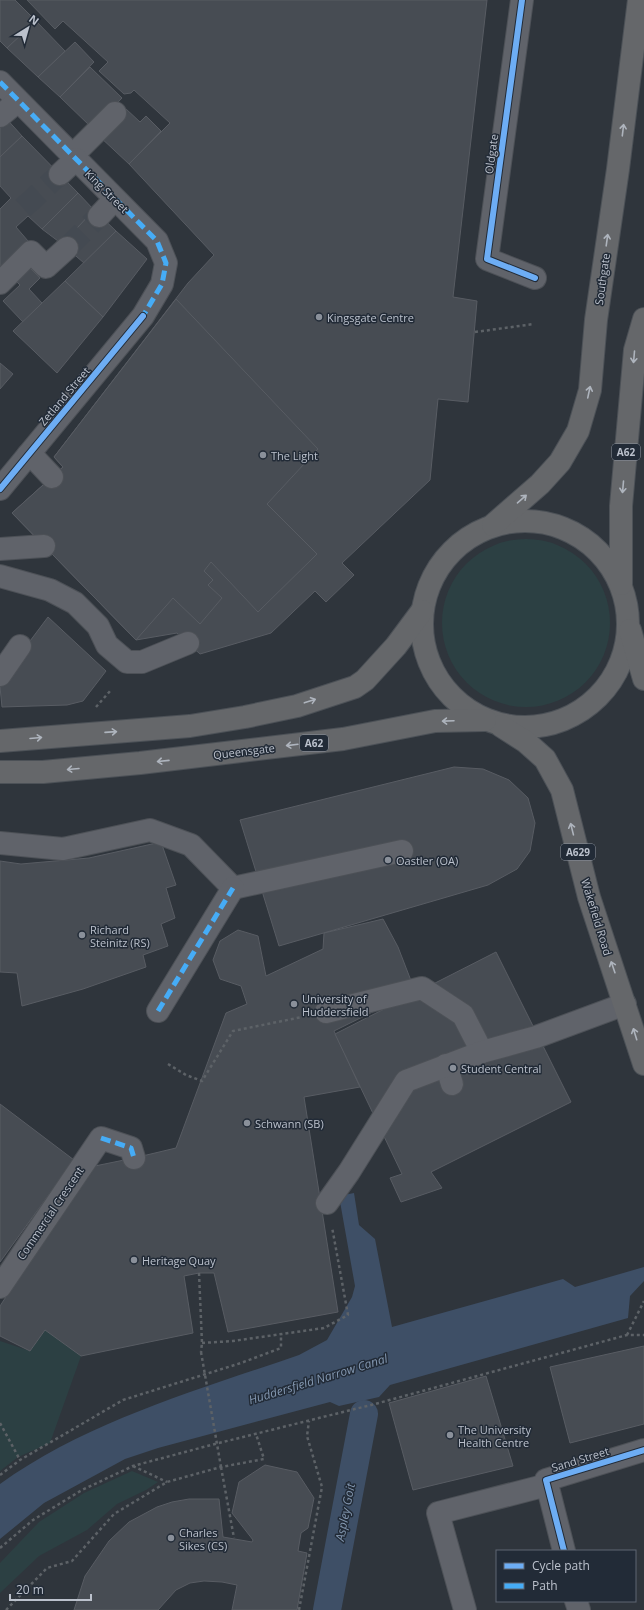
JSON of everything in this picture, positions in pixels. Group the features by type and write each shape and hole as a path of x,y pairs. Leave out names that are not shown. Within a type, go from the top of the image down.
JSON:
{"highway":[{"name":"Southgate","path":"493,525 540,484 560,462 578,431 590,390 596,320 618,169 639,0"},
{"name":"A62","path":"621,587 622,498 635,350 644,320"},
{"path":"628,623 626,647 618,669 605,689 588,706 564,720 544,725 520,727 492,722 466,710 449,695 434,675 426,656 422,634 422,611 429,583 444,558 466,538 493,525 518,520 539,521 557,526 576,534 591,545 609,564 621,587 626,605 628,623 644,679"},
{"path":"0,741 190,726 245,717 297,706 355,686 365,680 396,646 422,611"},
{"name":"Queensgate","path":"0,772 43,772 162,761 343,739 435,721 492,722"},
{"name":"Wakefield Road","path":"492,722 526,742 545,759 562,790 589,897 626,1004 644,1064"}],"street":[{"name":"Oldgate","path":"522,0 487,259 535,278"},
{"name":"King Street","path":"0,82 157,241 166,263 162,284 143,316"},
{"path":"0,116 18,101"},
{"path":"60,174 115,113"},
{"path":"99,216 116,199"},
{"path":"0,283 31,252 46,267 67,248"},
{"name":"Zetland Street","path":"0,489 143,316"},
{"path":"28,454 52,477"},
{"path":"0,549 44,546"},
{"path":"0,576 50,590 75,603 98,626 107,645 127,662 142,662 188,643"},
{"path":"0,675 20,646"},
{"path":"0,843 63,849 150,830 191,845 233,888"},
{"path":"158,1011 233,888 402,851"},
{"path":"326,1012 422,988 463,1015 482,1052"},
{"path":"327,1203 349,1172 406,1080 449,1074 482,1052 536,1037 626,1004"},
{"name":"Commercial Crescent","path":"0,1287 101,1138 131,1148 134,1158"},
{"name":"Sand Street","path":"564,1550 546,1480 644,1450"},
{"path":"465,1610 438,1513 547,1485"}],"path":[{"path":"475,332 534,324"},
{"path":"168,1064 186,1075 202,1081 233,1031 326,1012"},
{"path":"202,1343 233,1341 324,1328 348,1314 327,1203"},
{"path":"198,1274 202,1343 201,1352 234,1538"},
{"path":"627,1335 644,1301"},
{"path":"0,1475 20,1460 123,1400 240,1363 280,1348 281,1334"},
{"path":"0,1548 33,1520 82,1490 133,1466 309,1421 627,1335 644,1335"},
{"path":"299,1610 322,1487 307,1436 309,1421"},
{"path":"0,1423 20,1460"},
{"path":"6,1610 47,1568 72,1561 114,1514 167,1482 221,1467 264,1459 256,1434"},
{"path":"133,1466 167,1482"}],"green space":[{"path":"518,539 534,539 558,545 573,553 586,563 596,576 604,591 609,607 609,639 604,655 596,670 586,683 573,693 550,704 534,707 518,707 494,701 479,693 466,683 456,670 445,647 442,631 442,615 448,591 456,576 466,563 479,553 502,542"},
{"path":"45,1330 81,1356 50,1443 18,1457 0,1471 0,1341 30,1351"},
{"path":"132,1471 158,1482 146,1490 117,1504 87,1530 39,1556 0,1593 0,1563 39,1522 84,1493"}],"water":[{"name":"Huddersfield Narrow Canal","path":"354,1193 359,1225 375,1239 392,1327 563,1279 575,1287 644,1267 644,1281 630,1296 628,1318 390,1385 379,1397 339,1406 330,1402 158,1448 125,1459 44,1503 0,1539 0,1484 34,1462 70,1442 145,1409 299,1355 327,1340 352,1297 355,1286 339,1196"}],"building":[{"path":"0,0 15,0 36,21 7,48 0,41"},
{"name":"Kingsgate Centre","path":"27,0 487,0 453,297 477,301 468,402 438,399 430,480 342,563 354,575 326,602 315,591 271,633 200,654 177,633 136,640 12,513 63,467 54,457 188,283 214,255 129,164 170,123 134,90 131,93 124,94 99,71 108,62 63,21 55,29"},
{"path":"36,21 65,51 38,77 7,48"},
{"path":"75,42 94,62 60,97 38,77"},
{"path":"90,67 122,98 95,126 91,127 60,97"},
{"path":"125,108 140,122 146,116 161,131 129,164 99,136"},
{"path":"4,116 22,136 0,157 0,120"},
{"path":"22,136 78,193 42,229 28,216 16,227 28,241 0,268 0,209 11,198 0,186 0,157"},
{"path":"78,193 94,210 62,244 42,229"},
{"path":"94,210 116,231 84,263 62,244"},
{"path":"116,231 147,259 103,317 65,281"},
{"path":"29,267 40,278 29,289 42,303 23,322 3,301 20,285 15,280"},
{"path":"65,281 103,317 57,373 13,331"},
{"name":"The Light","path":"176,299 318,449 267,504 317,554 258,612 211,562 204,571 213,580 208,585 222,598 200,624 173,598 136,640 12,513 63,467 54,457"},
{"path":"0,363 13,374 0,389"},
{"path":"48,617 106,671 83,701 67,705 2,707 0,687 12,665"},
{"name":"Oastler (OA)","path":"454,767 483,769 509,780 528,798 535,823 530,851 517,869 488,885 279,946 240,820"},
{"name":"Richard Steinitz (RS)","path":"161,842 176,885 166,888 175,918 161,924 168,946 143,955 146,967 83,989 22,1006 17,973 0,972 0,861 21,864 89,858"},
{"name":"Schwann (SB)","path":"383,919 398,947 415,991 334,1031 360,1087 304,1097 338,1312 228,1332 214,1273 199,1273 184,1276 193,1333 81,1356 45,1330 30,1351 0,1336 0,1306 90,1167 176,1148 226,1013 247,1004 241,986 220,979 213,960 220,941 238,930 258,936 266,976 323,949 324,933"},
{"name":"Student Central","path":"496,952 571,1102 431,1172 442,1188 401,1202 390,1178 402,1174 335,1034"},
{"path":"0,1104 74,1160 0,1262"},
{"path":"644,1346 644,1424 570,1443 550,1367"},
{"name":"The University Health Centre","path":"486,1376 513,1466 413,1490 389,1403"},
{"name":"Charles Sikes (CS)","path":"265,1465 297,1472 314,1498 308,1528 301,1533 298,1551 307,1553 297,1610 232,1610 237,1585 204,1581 190,1583 176,1590 158,1610 74,1610 85,1576 109,1541 129,1522 157,1507 172,1502 189,1499 219,1499 223,1537 252,1542 253,1540 232,1513 239,1482"}],"waterway":[{"name":"Aspley Goit","path":"327,1610 364,1414"}],"tunnel":[{"path":"23,208 60,174"},
{"path":"67,248 99,216"}],"marked path":[{"path":"0,82 157,241 166,263 162,284 143,316"},
{"path":"158,1011 233,888"},
{"path":"101,1138 131,1148 134,1158"}],"cycle path":[{"path":"522,0 487,259 535,278"},
{"path":"0,489 143,316"},
{"path":"564,1550 546,1480 644,1450"}],"place":[{"name":"Kingsgate Centre","path":"319,317"},
{"name":"The Light","path":"263,455"},
{"name":"Oastler (OA)","path":"388,860"},
{"name":"Richard Steinitz (RS)","path":"82,935"},
{"name":"University of Huddersfield","path":"294,1004"},
{"name":"Student Central","path":"453,1068"},
{"name":"Schwann (SB)","path":"247,1123"},
{"name":"Heritage Quay","path":"134,1260"},
{"name":"The University Health Centre","path":"450,1435"},
{"name":"Charles Sikes (CS)","path":"171,1538"}]}
